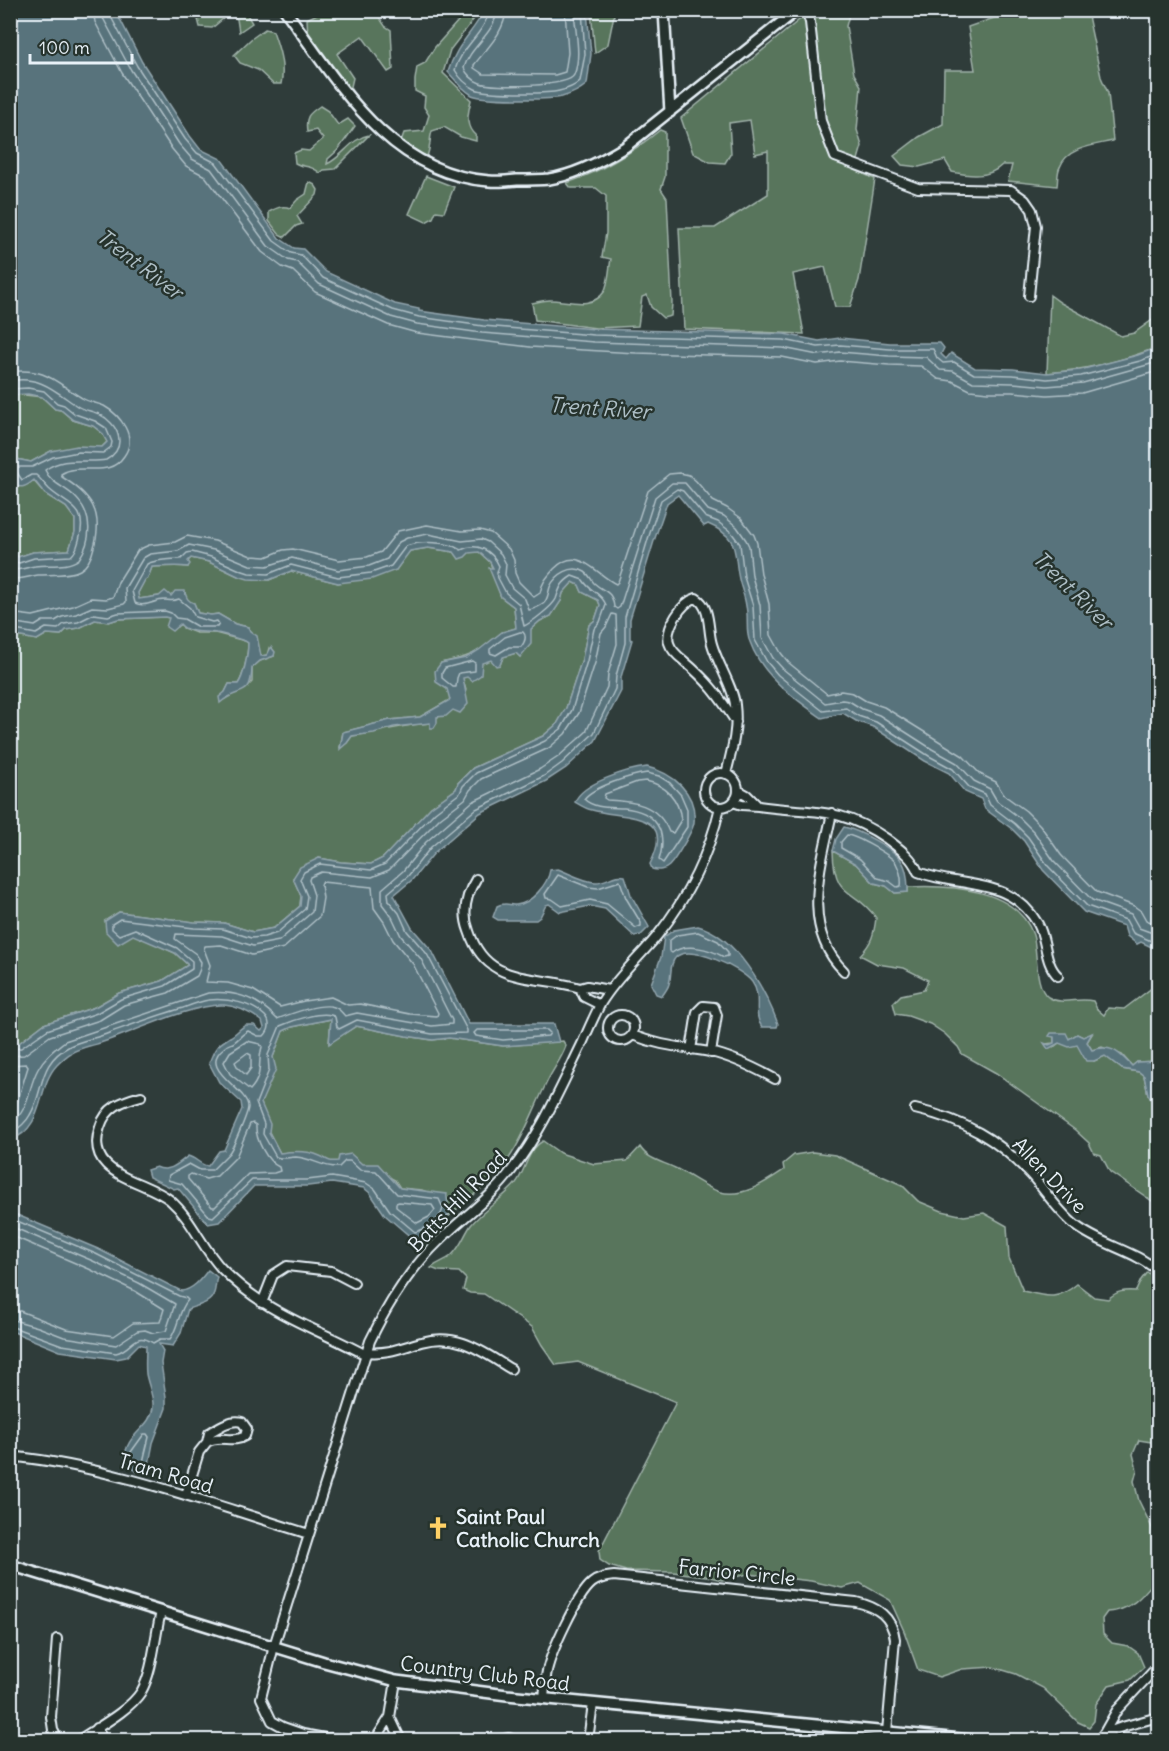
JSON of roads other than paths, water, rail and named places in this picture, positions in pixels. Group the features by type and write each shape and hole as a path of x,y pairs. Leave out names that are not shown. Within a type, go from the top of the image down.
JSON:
{"street":[{"path":"285,10 349,98 374,126 402,149 434,167 490,181 549,179 588,167 625,147 797,10"},
{"path":"664,10 670,112"},
{"path":"806,10 810,22 821,121 836,158 918,188 1011,190 1025,200 1032,210 1036,226 1029,296"},
{"path":"726,774 736,722 735,701 711,640 705,608 696,598 690,600 677,615 669,634 669,643 678,656 705,679 736,722"},
{"path":"717,694 729,687"},
{"path":"733,802 738,790 735,780 721,773 710,777 705,787 706,798 720,807 733,802 742,805 832,813 852,819 878,833 912,859 918,872 940,880 987,886 1010,896 1037,922 1045,941 1048,959 1058,976"},
{"path":"738,790 758,806"},
{"name":"Batts Hill Road","path":"375,1740 349,1740 303,1734 272,1721 261,1698 274,1646 366,1353 390,1303 413,1269 440,1240 498,1187 522,1157 542,1123 609,990 658,934 690,888 707,854 720,807"},
{"path":"832,813 820,872 817,912 825,946 844,971"},
{"path":"476,879 468,890 465,911 467,926 474,943 490,964 508,974 560,982 580,988 587,986 609,990"},
{"path":"580,988 584,997 600,1005"},
{"path":"691,1050 697,1012 703,1006 714,1006 717,1015 711,1053"},
{"path":"595,1015 609,1022"},
{"path":"633,1035 633,1022 628,1016 615,1016 609,1022 609,1031 613,1038 621,1041 633,1035 664,1046 711,1053 749,1065 775,1079"},
{"path":"141,1096 121,1101 102,1120 98,1140 100,1155 119,1176 152,1189 171,1201 215,1260 243,1289 280,1314 366,1353 389,1353 419,1343 444,1339 478,1348 511,1369"},
{"name":"Allen Drive","path":"915,1109 949,1118 984,1134 1026,1170 1073,1224 1090,1236 1148,1262 1158,1271"},
{"path":"262,1303 273,1275 287,1266 331,1271 354,1283"},
{"path":"186,1495 199,1452 207,1442 209,1433 232,1421 242,1422 247,1429 245,1436 240,1440 219,1438 207,1442"},
{"name":"Tram Road","path":"10,1456 90,1469 132,1479 309,1534"},
{"name":"Country Club Road","path":"10,1565 359,1673 396,1681 544,1699 971,1740"},
{"name":"Farrior Circle","path":"544,1699 546,1673 551,1655 580,1599 593,1582 614,1576 694,1583 856,1602 883,1613 891,1624 895,1638 887,1732"},
{"path":"79,1740 131,1704 140,1693 146,1680 161,1612"},
{"path":"57,1639 51,1717 53,1730 58,1740"},
{"path":"1102,1737 1117,1710 1158,1666"},
{"path":"375,1740 390,1717 396,1681"},
{"path":"588,1740 593,1704"},
{"path":"390,1717 401,1740"},
{"path":"1102,1737 1158,1717"},
{"path":"96,1728 104,1740"},
{"path":"499,1740 509,1738 515,1740"}],"water":[{"name":"Trent River","path":"11,10 113,11 121,21 142,62 190,136 200,149 221,159 279,238 294,248 303,249 326,272 395,304 419,309 419,311 484,320 595,329 784,334 819,341 840,338 890,343 940,343 944,348 941,354 946,359 951,353 975,368 1047,373 1080,370 1138,355 1158,347 1158,950 1141,942 1137,944 1127,936 1124,926 1084,912 1043,870 1024,841 985,809 981,799 965,792 949,773 925,761 873,727 843,713 822,718 780,685 762,665 749,638 747,610 731,540 719,529 708,524 704,526 678,495 667,503 630,619 630,639 632,640 621,677 621,691 595,741 566,768 546,781 480,813 435,852 412,880 394,895 412,928 432,951 469,1024 554,1024 559,1042 503,1046 449,1038 433,1040 356,1026 329,1044 331,1019 283,1031 273,1057 276,1069 261,1103 270,1124 269,1132 280,1153 305,1152 332,1161 338,1161 339,1156 351,1154 362,1164 378,1164 400,1188 447,1194 448,1214 441,1224 430,1233 413,1239 385,1215 364,1188 332,1183 308,1186 254,1186 219,1222 208,1224 178,1188 174,1189 149,1177 147,1170 156,1167 169,1168 188,1156 208,1166 219,1151 224,1150 242,1109 241,1102 219,1082 209,1063 219,1045 244,1026 254,1025 261,1031 264,1028 262,1021 258,1018 244,1010 224,1005 198,1008 165,1018 71,1053 50,1074 30,1126 11,1140 11,1043 19,1043 44,1024 95,1007 119,993 162,981 188,965 175,953 133,935 118,944 106,932 105,921 119,912 194,922 224,923 253,932 274,928 300,906 301,896 293,878 300,867 319,858 371,864 383,858 431,807 456,789 458,783 473,768 543,736 557,724 566,708 582,659 589,625 595,620 600,605 598,600 582,592 579,585 573,582 563,593 561,601 551,616 540,621 531,629 531,644 520,657 516,653 503,657 500,665 496,666 491,660 482,663 481,675 472,681 467,677 463,678 468,704 460,713 453,710 446,716 437,717 434,728 430,728 430,723 394,727 352,736 340,749 343,732 390,720 420,717 450,700 447,689 436,682 435,671 441,663 466,658 502,632 516,628 514,607 501,597 489,568 493,568 479,552 469,553 459,559 454,552 428,548 410,551 396,570 372,579 338,583 291,571 269,580 248,579 209,562 191,558 188,561 190,564 188,567 152,567 138,593 139,599 159,596 165,591 171,596 175,591 185,591 198,613 218,614 235,624 248,627 257,636 261,656 267,655 271,647 275,652 274,656 260,661 252,668 246,689 220,703 219,697 229,684 238,684 242,676 248,647 245,641 219,634 191,631 180,624 172,631 166,627 169,618 165,617 118,619 109,622 95,620 79,628 66,630 61,635 47,634 37,640 11,635 11,555 15,554 18,557 33,552 69,550 75,532 75,519 66,507 45,494 34,480 24,486 13,485 11,458 31,462 51,451 77,446 102,447 107,442 102,433 93,426 73,420 61,410 55,409 42,397 28,394 11,395"},
{"path":"484,11 587,11 591,54 587,84 572,93 555,98 488,98 468,93 448,72 455,54"},
{"path":"647,767 674,779 687,793 694,812 694,822 688,837 672,863 661,870 652,869 650,864 657,847 657,834 652,826 643,820 604,813 583,807 575,802 586,789 606,778"},
{"path":"844,827 875,840 897,855 905,867 908,892 895,893 886,886 874,883 856,864 833,851 836,839"},
{"path":"558,869 591,882 625,876 631,895 649,927 641,935 634,936 605,909 590,906 560,912 549,904 536,920 498,920 493,917 497,906 522,904 533,897 546,881 550,870"},
{"path":"698,926 712,932 737,952 765,995 778,1024 777,1027 762,1027 758,1017 757,994 752,982 746,976 715,959 693,953 676,957 672,963 667,988 662,996 656,994 651,984 661,957 664,937 674,930"},
{"path":"1051,1033 1066,1033 1069,1039 1077,1034 1083,1037 1092,1033 1087,1042 1092,1050 1105,1048 1114,1050 1132,1066 1137,1062 1158,1061 1158,1112 1148,1094 1144,1076 1139,1072 1122,1069 1105,1056 1094,1061 1086,1061 1077,1045 1069,1047 1059,1043 1048,1049 1044,1043 1049,1045 1054,1043 1054,1037 1049,1036"},
{"path":"10,1212 98,1249 181,1291 193,1286 208,1270 217,1277 215,1291 210,1300 188,1309 181,1333 173,1346 159,1344 163,1351 161,1363 166,1408 153,1443 149,1464 143,1473 137,1472 125,1460 129,1444 148,1421 153,1407 146,1374 146,1346 139,1344 126,1357 116,1359 60,1351 11,1331"}],"place":[{"name":"Saint Paul Catholic Church","path":"438,1528"}]}
